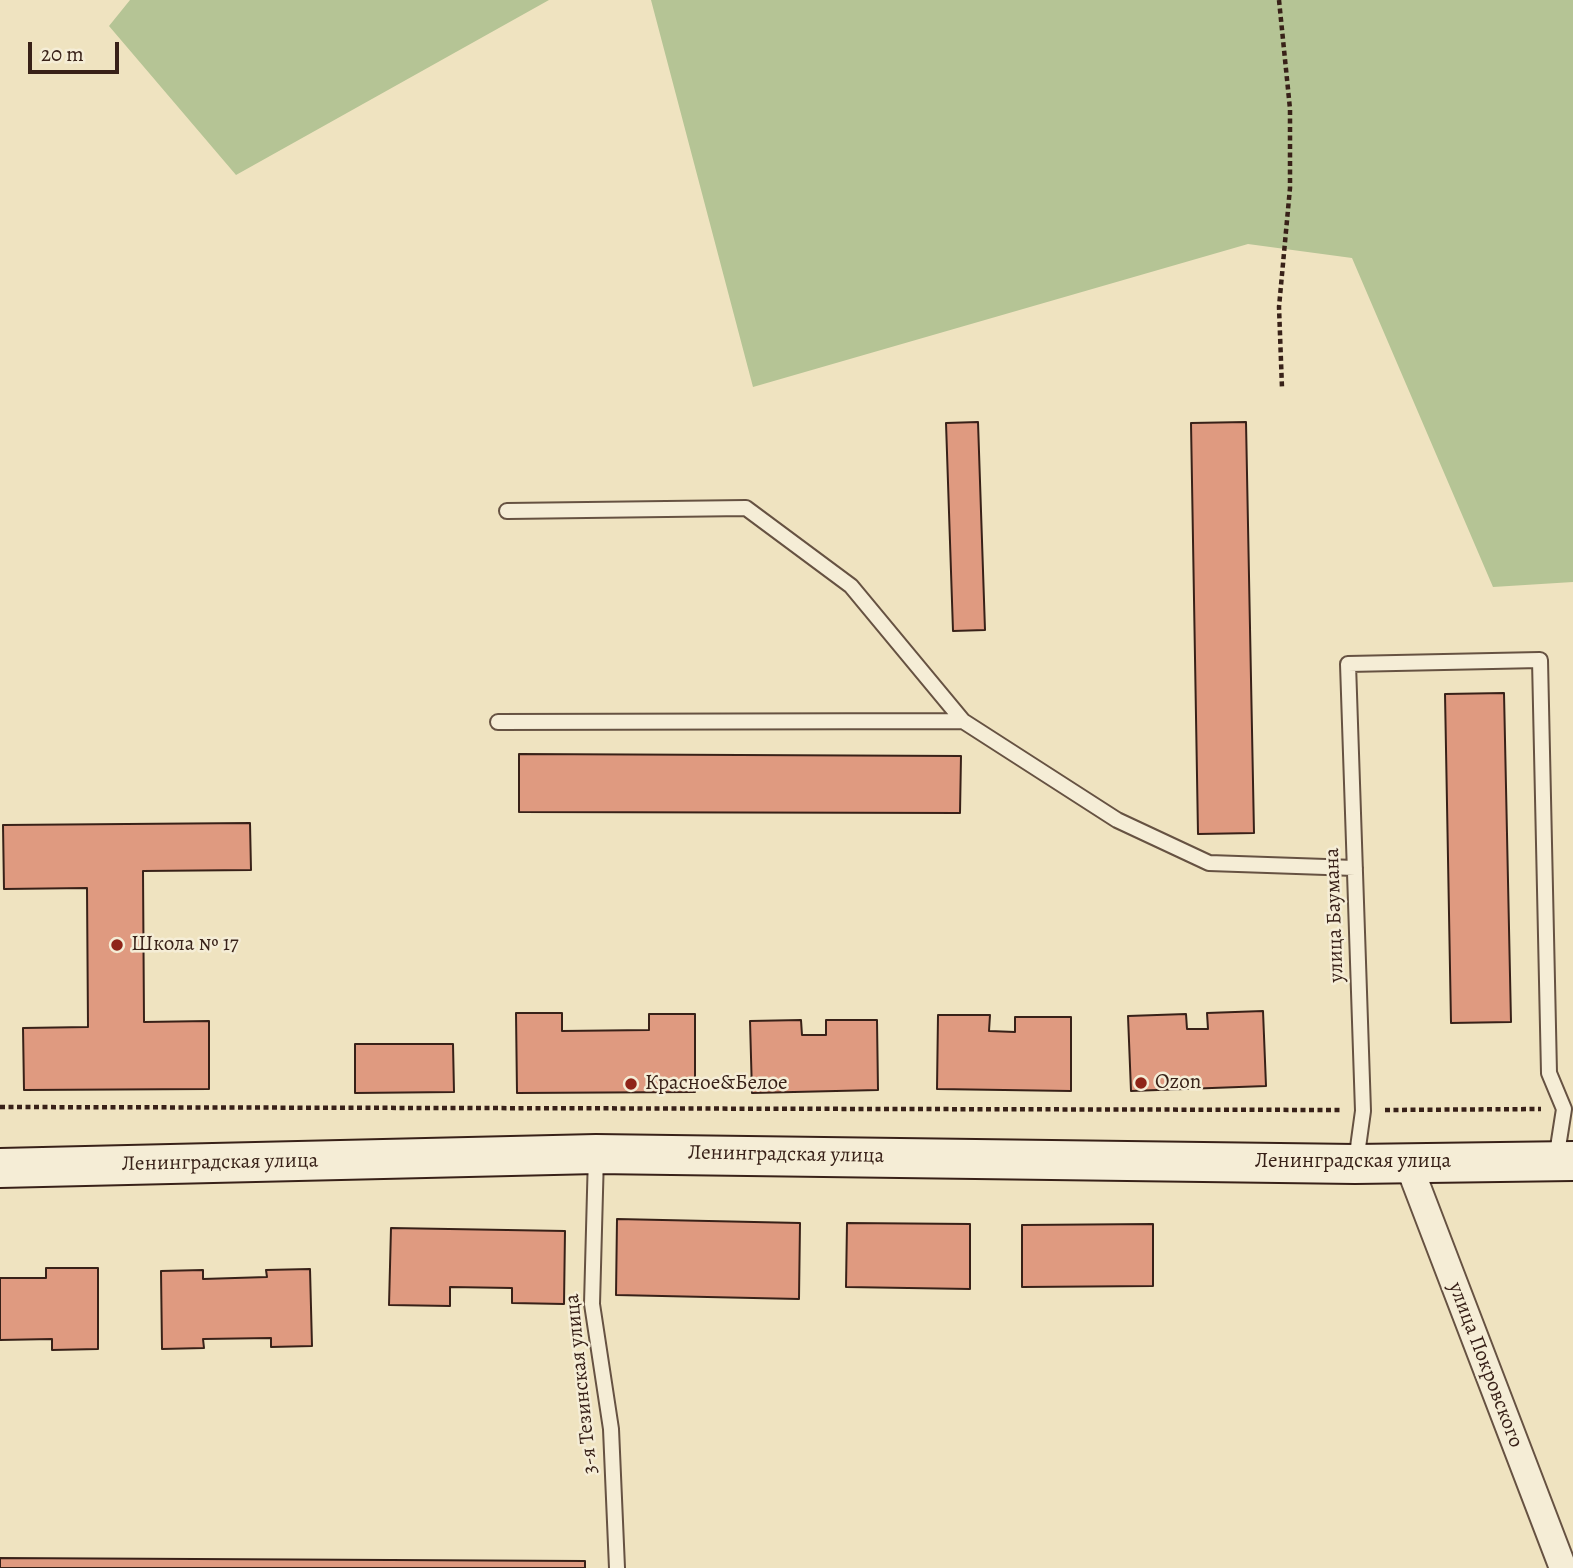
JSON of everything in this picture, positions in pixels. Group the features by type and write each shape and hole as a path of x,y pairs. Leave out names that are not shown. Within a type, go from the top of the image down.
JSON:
{"main road":[{"name":"Ленинградская улица","path":"0,1168 596,1154 1355,1164 1564,1161"}],"street":[{"name":"улица Покровского","path":"1408,1163 1563,1568"}],"lane":[{"path":"507,511 746,508 851,586 962,721 1117,820 1209,863 1354,869"},
{"name":"улица Баумана","path":"1355,1164 1363,1111 1348,664 1540,660 1549,1073 1564,1109"},
{"path":"498,722 962,721"},
{"path":"1564,1109 1564,1161"},
{"name":"3-я Тезинская улица","path":"596,1154 592,1304 611,1429 617,1568"}],"path":[{"path":"1279,0 1290,109 1290,188 1279,307 1282,388"},
{"path":"0,1107 1363,1111 1564,1109"}],"green space":[{"path":"130,0 549,0 236,175 109,26"},
{"path":"651,0 1573,0 1573,582 1493,587 1352,258 1248,244 753,387"}],"building":[{"path":"978,422 985,630 953,631 946,423"},
{"path":"1246,422 1254,833 1198,834 1191,423"},
{"path":"1504,693 1511,1022 1451,1023 1445,694"},
{"path":"519,754 961,756 960,813 519,812"},
{"path":"250,823 251,870 143,871 144,1022 209,1021 209,1089 24,1090 23,1028 88,1027 87,888 4,889 3,825"},
{"path":"1263,1011 1266,1086 1131,1091 1128,1016 1186,1014 1187,1029 1208,1029 1207,1013"},
{"path":"516,1013 562,1013 562,1031 649,1030 649,1014 695,1014 695,1092 517,1093"},
{"path":"938,1015 990,1015 989,1031 1015,1032 1015,1017 1071,1017 1071,1091 937,1089"},
{"path":"801,1020 802,1035 826,1035 826,1020 877,1020 878,1090 752,1093 750,1021"},
{"path":"355,1044 453,1044 454,1092 355,1093"},
{"path":"617,1219 800,1223 799,1299 616,1295"},
{"path":"847,1223 970,1224 970,1289 846,1287"},
{"path":"1153,1224 1153,1286 1022,1287 1022,1225"},
{"path":"391,1228 565,1231 564,1304 512,1303 512,1288 450,1287 450,1306 389,1305"},
{"path":"46,1268 98,1268 98,1349 52,1350 52,1339 0,1340 0,1278 46,1278"},
{"path":"310,1269 312,1346 271,1347 271,1338 203,1339 204,1348 162,1349 161,1271 203,1270 203,1279 267,1277 266,1270"},
{"path":"0,1558 585,1561 585,1568 0,1568"}],"place":[{"name":"Школа № 17","path":"117,945"},
{"name":"Ozon","path":"1141,1083"},
{"name":"Красное&Белое","path":"631,1084"}]}
